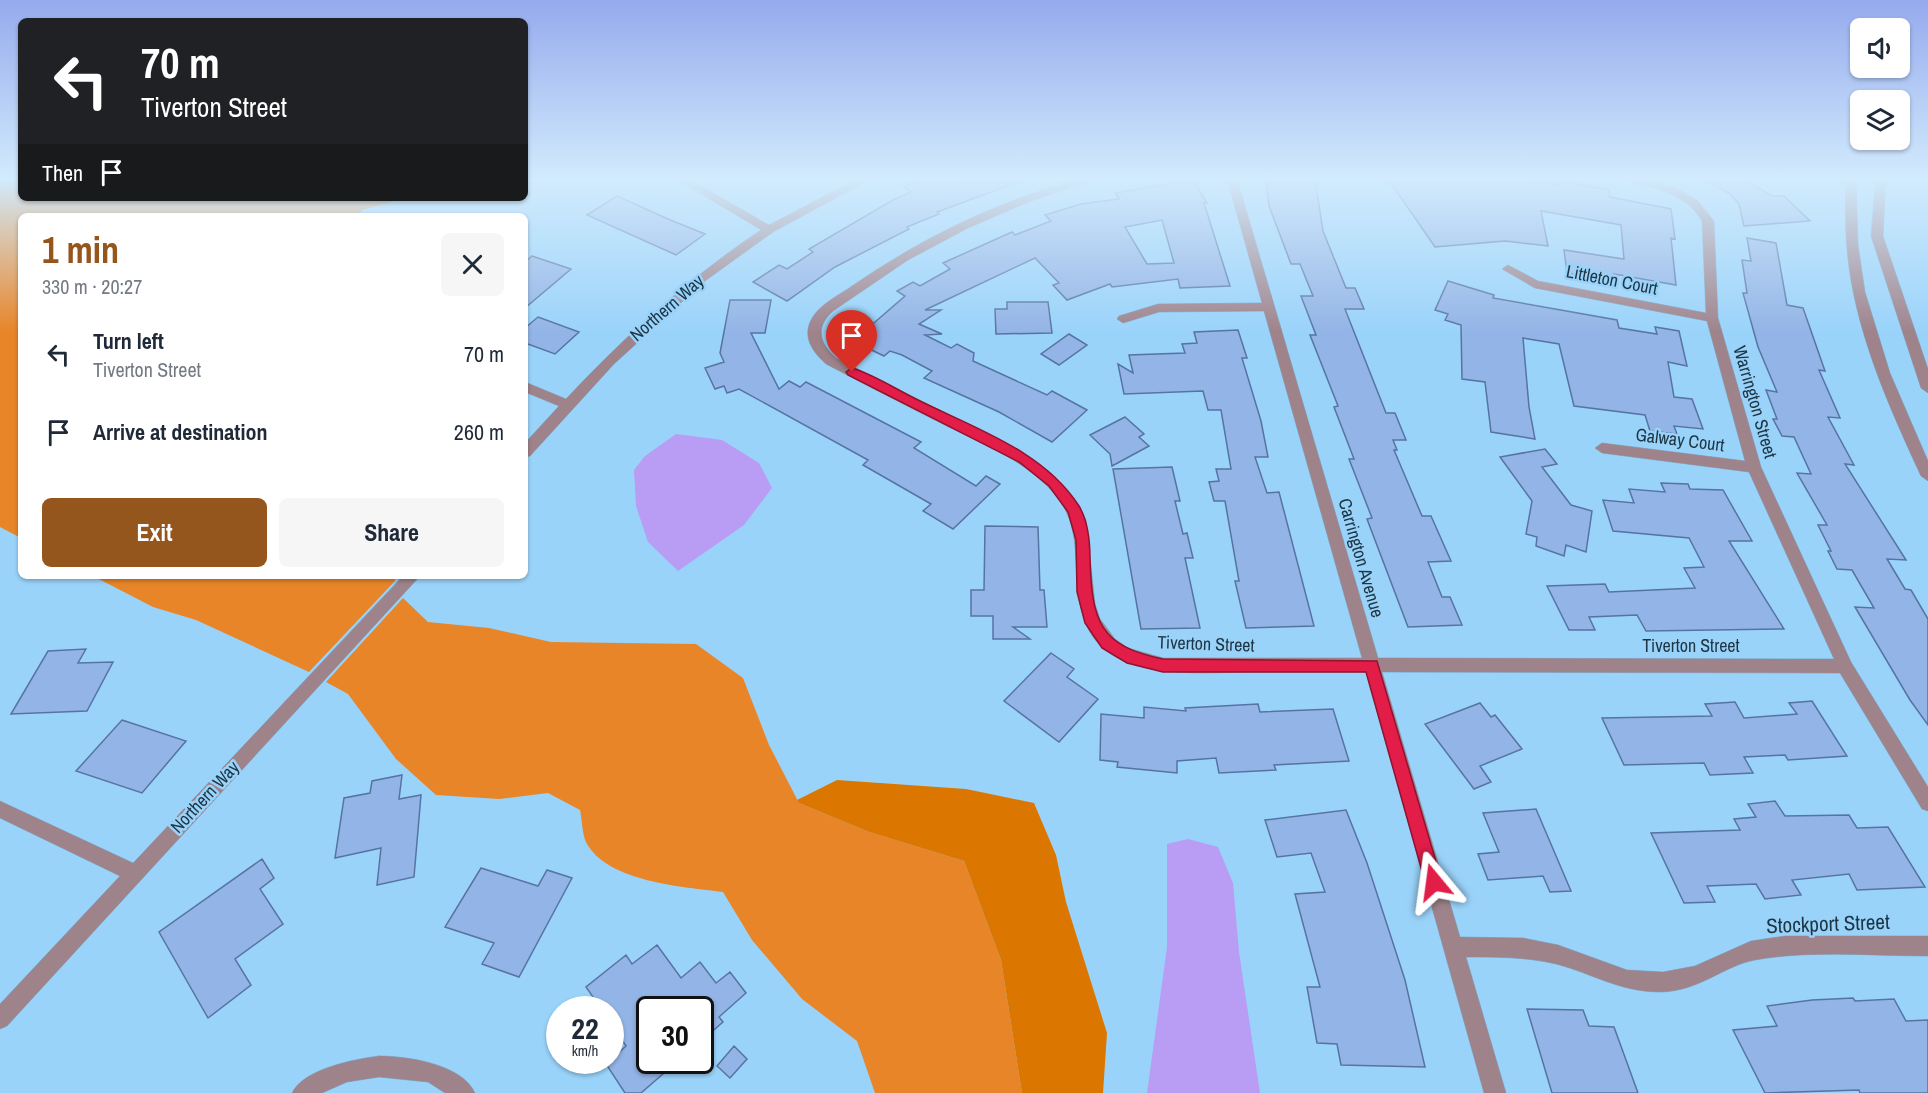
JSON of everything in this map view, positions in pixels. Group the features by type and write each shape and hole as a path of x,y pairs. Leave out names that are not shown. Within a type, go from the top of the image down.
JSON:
{"street":[{"name":"Northern Way","path":"528,449 636,334 676,298 769,230"},
{"name":"Tiverton Street","path":"957,230 862,284 828,309 815,324 814,338 818,350 831,361 1023,459 1053,482 1074,510 1083,540 1084,592 1092,623 1107,644 1132,659 1163,665 1845,666"},
{"name":"Carrington Avenue","path":"1247,230 1495,1093"},
{"name":"Warrington Street","path":"1708,230 1712,318 1754,467 1845,666 1928,803"},
{"path":"1853,230 1855,268 1864,312 1904,426 1928,476"},
{"path":"1877,230 1877,236 1928,388"},
{"name":"Littleton Court","path":"1508,269 1535,284 1712,318"},
{"path":"1123,319 1158,308 1269,307"},
{"path":"528,388 567,405"},
{"name":"Galway Court","path":"1602,448 1754,467"},
{"name":"Northern Way","path":"0,1019 408,580"},
{"path":"0,809 134,873"},
{"name":"Stockport Street","path":"1452,947 1523,948 1558,955 1627,980 1664,982 1696,976 1751,951 1785,946 1928,946"},
{"path":"303,1093 342,1072 393,1065 430,1072 464,1093"}],"shaded area":[{"path":"0,230 18,230 18,536 0,527"},
{"path":"676,434 722,440 759,463 772,488 744,525 678,571 648,542 636,506 634,470 645,456"},
{"path":"99,579 395,579 395,581 309,672 196,620 153,607"},
{"path":"403,598 428,622 489,628 551,642 696,644 743,678 769,745 799,803 869,832 964,861 1001,960 1022,1093 875,1093 857,1041 802,999 752,940 723,892 668,885 628,874 610,866 596,855 586,842 580,810 548,793 499,799 436,795 396,759 348,694 326,682"},
{"path":"837,780 966,789 1034,803 1056,855 1066,902 1107,1033 1103,1093 1022,1093 1001,960 964,861 869,832 799,803 797,800"},
{"path":"1188,839 1218,847 1233,883 1239,952 1260,1093 1147,1093 1167,947 1167,844"}],"building":[{"path":"620,230 695,230 705,234 676,255"},
{"path":"842,230 907,230 835,267 787,301 753,282 779,265 787,269 813,252 809,249"},
{"path":"1028,230 1127,230 1147,264 1174,263 1165,230 1212,230 1230,286 1180,288 1178,279 1112,287 1110,284 1067,300 1053,285 1059,283 1035,258 925,310 941,310 919,324 942,334 925,335 951,348 957,344 974,353 973,361 1047,395 1052,391 1087,410 1052,442 999,412 924,378 932,371 902,355 890,351 884,356 853,341 905,296 897,291 913,282 920,286 950,269 943,263 1012,232 1015,235"},
{"path":"1278,230 1323,230 1346,288 1355,288 1364,309 1345,309 1386,413 1395,413 1406,440 1393,440 1397,450 1394,450 1422,516 1431,516 1451,561 1428,562 1442,597 1450,597 1462,625 1408,627 1367,519 1372,518 1349,459 1354,459 1334,407 1338,406 1310,335 1316,335 1301,296 1313,296 1300,264 1291,264"},
{"path":"1423,230 1545,230 1548,246 1505,241 1435,247"},
{"path":"1621,230 1674,230 1675,239 1671,238 1676,285 1614,274 1616,281 1567,273 1564,250 1624,259"},
{"path":"1747,238 1776,243 1787,305 1803,308 1825,371 1819,370 1840,418 1828,417 1854,465 1845,464 1906,560 1887,559 1905,589 1911,590 1928,619 1928,725 1910,700 1855,607 1874,608 1852,570 1837,569 1818,525 1827,525 1797,473 1811,474 1794,437 1782,436 1773,419 1777,419 1766,390 1777,392 1758,347 1743,293 1747,293 1742,260 1751,261"},
{"path":"532,256 571,269 528,305 528,259"},
{"path":"1448,281 1494,295 1493,298 1617,320 1619,328 1657,334 1655,327 1679,331 1687,366 1668,362 1674,397 1692,399 1703,429 1674,426 1677,434 1650,431 1645,415 1574,406 1559,344 1523,338 1529,407 1535,439 1491,432 1485,382 1462,379 1461,325 1445,320 1448,314 1435,310"},
{"path":"730,300 771,300 765,333 751,333 779,389 789,381 800,387 806,382 921,442 914,448 976,486 986,476 1000,484 953,529 923,511 931,504 863,465 868,460 739,389 727,393 724,386 715,389 705,368 724,362 720,353"},
{"path":"1007,302 1048,302 1052,333 996,334 995,309 1007,309"},
{"path":"538,317 579,332 555,354 528,344 528,325"},
{"path":"1238,330 1247,358 1242,358 1261,421 1268,457 1255,457 1267,493 1279,492 1314,626 1246,628 1235,581 1239,581 1225,501 1214,501 1209,482 1219,481 1216,469 1231,469 1221,410 1208,410 1203,391 1124,394 1118,364 1133,373 1129,355 1185,353 1182,344 1197,343 1194,332"},
{"path":"1069,334 1087,345 1059,365 1041,354"},
{"path":"1125,417 1144,434 1139,437 1149,446 1112,466 1110,454 1090,435"},
{"path":"1545,449 1557,464 1542,467 1571,505 1592,511 1586,552 1566,545 1564,556 1536,546 1537,537 1526,534 1532,501 1500,457"},
{"path":"1172,467 1180,501 1175,501 1183,534 1187,533 1193,558 1185,558 1200,628 1141,629 1113,469"},
{"path":"1661,483 1688,484 1690,489 1723,490 1752,541 1729,541 1784,629 1646,631 1637,615 1589,617 1595,630 1569,630 1547,586 1605,584 1609,592 1695,588 1684,568 1704,567 1689,538 1613,531 1603,500 1634,503 1629,489 1665,492"},
{"path":"985,526 1038,527 1040,590 1044,590 1047,627 1013,627 1030,639 993,639 993,616 971,616 971,590 984,590"},
{"path":"86,649 78,663 113,662 87,711 11,714 48,651"},
{"path":"1051,653 1074,669 1067,677 1098,699 1059,742 1004,701"},
{"path":"1812,701 1847,756 1788,760 1785,755 1744,757 1753,773 1710,775 1704,763 1624,765 1602,718 1712,716 1705,704 1735,702 1744,718 1797,714 1789,703"},
{"path":"1480,703 1491,717 1495,715 1522,749 1480,766 1491,782 1474,789 1425,724"},
{"path":"1258,704 1260,712 1333,709 1349,761 1274,765 1276,770 1219,773 1216,758 1177,761 1177,773 1117,767 1118,762 1100,760 1101,714 1144,718 1144,707 1186,711 1185,708"},
{"path":"122,720 186,741 142,793 76,771"},
{"path":"402,775 399,799 421,795 414,877 377,885 381,848 335,858 344,798 370,793 372,781"},
{"path":"1775,801 1785,816 1849,815 1857,828 1888,827 1925,887 1857,890 1849,874 1792,880 1801,895 1765,899 1756,884 1707,886 1715,902 1684,903 1651,833 1740,830 1734,819 1756,817 1748,804"},
{"path":"1536,809 1571,891 1550,892 1543,876 1488,880 1478,854 1499,852 1483,813"},
{"path":"1346,810 1367,863 1405,980 1425,1067 1341,1065 1337,1044 1317,1043 1307,987 1320,987 1295,894 1325,892 1311,853 1277,857 1265,820"},
{"path":"262,859 274,878 260,889 283,924 235,959 251,985 208,1018 159,932"},
{"path":"481,868 538,886 547,870 572,878 519,977 482,964 494,943 445,927"},
{"path":"657,945 681,978 700,962 716,983 730,972 746,993 719,1017 723,1022 714,1030 714,996 636,996 636,1074 663,1074 641,1093 625,1093 613,1074 624,1074 624,1048 626,1046 624,1043 624,996 592,996 586,987 626,955 632,964"},
{"path":"1853,998 1855,1001 1894,999 1906,1021 1928,1020 1928,1093 1860,1093 1859,1090 1765,1093 1733,1030 1777,1026 1767,1006 1812,1000"},
{"path":"1527,1009 1583,1010 1589,1026 1614,1027 1638,1093 1552,1093"},
{"path":"734,1046 747,1059 730,1078 717,1066"}],"route":[{"path":"852,372 1023,459 1053,482 1074,510 1083,540 1084,592 1092,623 1107,644 1132,659 1163,665 1372,665 1434,882"}]}
